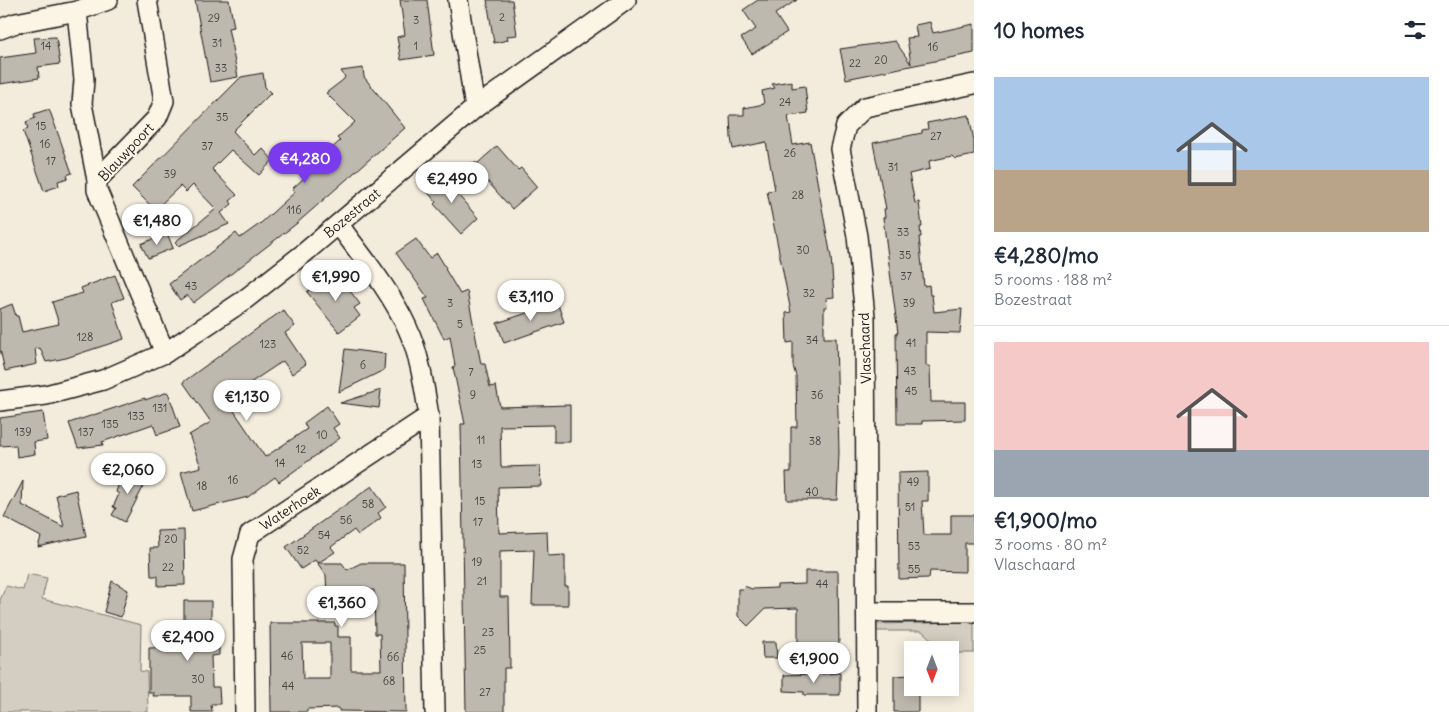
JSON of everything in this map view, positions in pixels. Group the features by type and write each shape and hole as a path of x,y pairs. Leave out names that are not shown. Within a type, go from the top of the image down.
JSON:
{"street":[{"path":"0,29 16,23 76,11 108,0"},
{"name":"Blauwpoort","path":"147,0 164,101 157,118 97,180 97,190 165,353"},
{"path":"458,0 475,108"},
{"name":"Bozestraat","path":"0,401 46,396 103,380 165,353 242,300 338,226 475,108 626,0"},
{"path":"76,11 84,80 82,104 97,180"},
{"name":"Vlaschaard","path":"867,712 865,317 857,236 840,149 846,126 865,107 974,84"},
{"path":"338,226 378,276 407,327 421,370 429,416 435,712"},
{"name":"Waterhoek","path":"245,712 242,559 250,534 429,416"},
{"path":"867,612 974,612"}],"shaded area":[{"path":"27,574 47,578 42,599 141,625 140,671 147,672 148,712 0,712 0,600 6,586 23,590"},
{"path":"966,622 974,624 974,653 959,653 959,641 933,641 922,631 876,631 877,624"}],"building":[{"path":"195,0 229,0 234,27 228,28 238,77 210,82"},
{"path":"400,0 427,0 434,55 401,60 397,37 405,35"},
{"path":"487,0 512,0 517,35 507,36 508,40 494,43"},
{"path":"758,0 797,0 775,14 787,32 752,54 741,38 756,29 743,10"},
{"path":"930,22 933,33 974,24 974,53 846,79 840,49 895,41 911,64 907,38 917,37 915,25"},
{"path":"56,37 60,64 38,67 39,78 0,84 0,58 36,53 34,38"},
{"path":"363,68 364,77 405,128 296,224 193,303 187,295 180,300 169,284 236,233 240,238 261,223 295,192 292,189 304,178 302,175 340,141 337,138 355,122 326,93 343,80 345,77 341,71"},
{"path":"263,73 265,87 271,93 233,131 255,155 262,148 273,160 259,175 231,150 212,169 237,195 230,201 232,204 221,213 229,224 178,246 175,242 216,209 193,185 186,192 180,186 155,210 132,187 241,77"},
{"path":"792,81 792,88 805,86 808,113 788,116 793,145 810,142 831,257 834,297 826,298 827,307 824,307 824,338 836,338 839,452 837,500 787,500 786,472 791,472 791,427 797,427 796,376 793,366 793,342 787,343 786,313 791,312 767,191 775,190 766,142 733,149 731,138 730,115 744,115 744,108 764,104 762,91 775,88 772,84"},
{"path":"49,110 51,114 72,173 67,175 68,178 58,181 59,186 44,191 23,131 28,129 26,122 35,118 34,114"},
{"path":"969,115 974,141 974,155 955,159 952,156 929,161 930,169 909,174 915,203 919,202 922,227 920,227 921,237 919,237 924,286 929,285 934,312 962,309 960,333 926,332 926,366 930,366 931,402 965,402 965,420 922,421 922,424 897,424 896,333 898,333 883,218 885,217 884,209 886,209 873,143 922,133 922,130 928,129 927,123"},
{"path":"497,146 518,170 521,168 537,187 512,209 471,163 478,163"},
{"path":"444,174 458,191 458,195 478,218 461,234 434,204 436,202 426,190"},
{"path":"167,233 173,248 148,258 141,244"},
{"path":"416,239 430,258 437,253 460,294 467,291 481,364 485,364 490,387 496,386 500,407 570,405 570,442 554,442 554,425 500,426 501,467 540,466 541,486 498,487 499,533 547,531 548,556 565,555 565,586 568,586 568,605 532,605 534,550 500,551 500,597 509,597 510,668 504,668 504,712 466,712 461,424 465,424 453,367 455,366 450,336 444,339 424,299 428,298 396,253"},
{"path":"115,275 124,298 112,302 124,339 66,358 46,362 40,348 35,349 37,364 5,371 0,349 0,309 12,304 16,316 18,316 22,332 59,324 52,302 83,293 81,288"},
{"path":"327,276 332,284 340,278 360,304 354,308 360,316 339,332 307,292"},
{"path":"556,299 564,322 504,343 497,323 536,310 534,306"},
{"path":"283,310 295,326 285,333 306,364 292,374 283,361 226,399 265,457 307,429 304,423 327,406 339,424 333,428 340,438 279,482 275,477 248,497 192,511 181,472 201,467 189,435 211,422 183,382"},
{"path":"345,349 385,354 384,370 339,392"},
{"path":"381,390 379,408 340,403"},
{"path":"168,392 180,427 157,435 153,424 102,442 103,445 78,448 69,423"},
{"path":"43,412 47,440 34,442 35,454 17,457 16,445 0,446 0,418"},
{"path":"928,472 928,501 922,501 924,535 951,535 951,515 974,515 974,543 965,543 965,572 930,571 929,578 899,579 898,473"},
{"path":"149,476 125,522 112,515 116,508 113,507 119,494 116,492 121,477"},
{"path":"23,481 22,505 64,527 56,495 76,490 86,536 38,547 41,537 4,517"},
{"path":"372,486 386,507 378,513 381,518 358,535 354,530 331,547 335,552 318,563 342,563 347,570 361,563 404,563 406,712 339,711 339,708 307,709 307,712 271,712 270,623 335,623 335,626 338,626 338,637 351,637 351,670 381,670 380,634 375,634 374,590 327,595 326,575 315,560 301,569 286,547","holes":["302,643 330,643 330,679 303,679"]},
{"path":"184,530 185,585 158,586 158,576 151,576 150,548 158,548 157,531"},
{"path":"805,571 838,571 839,647 798,647 798,608 765,609 748,626 738,616 738,589 743,589 744,586 752,589 777,588 777,585 805,584"},
{"path":"112,581 128,590 121,617 104,612"},
{"path":"184,601 211,601 211,638 219,638 219,655 211,656 212,687 219,687 220,704 211,704 212,712 191,712 191,696 153,696 154,693 149,693 149,648 184,647"},
{"path":"762,642 776,642 777,658 763,658"},
{"path":"840,673 840,695 804,695 804,692 784,691 784,675"},
{"path":"904,675 904,696 918,696 918,712 894,712 894,676"}]}
